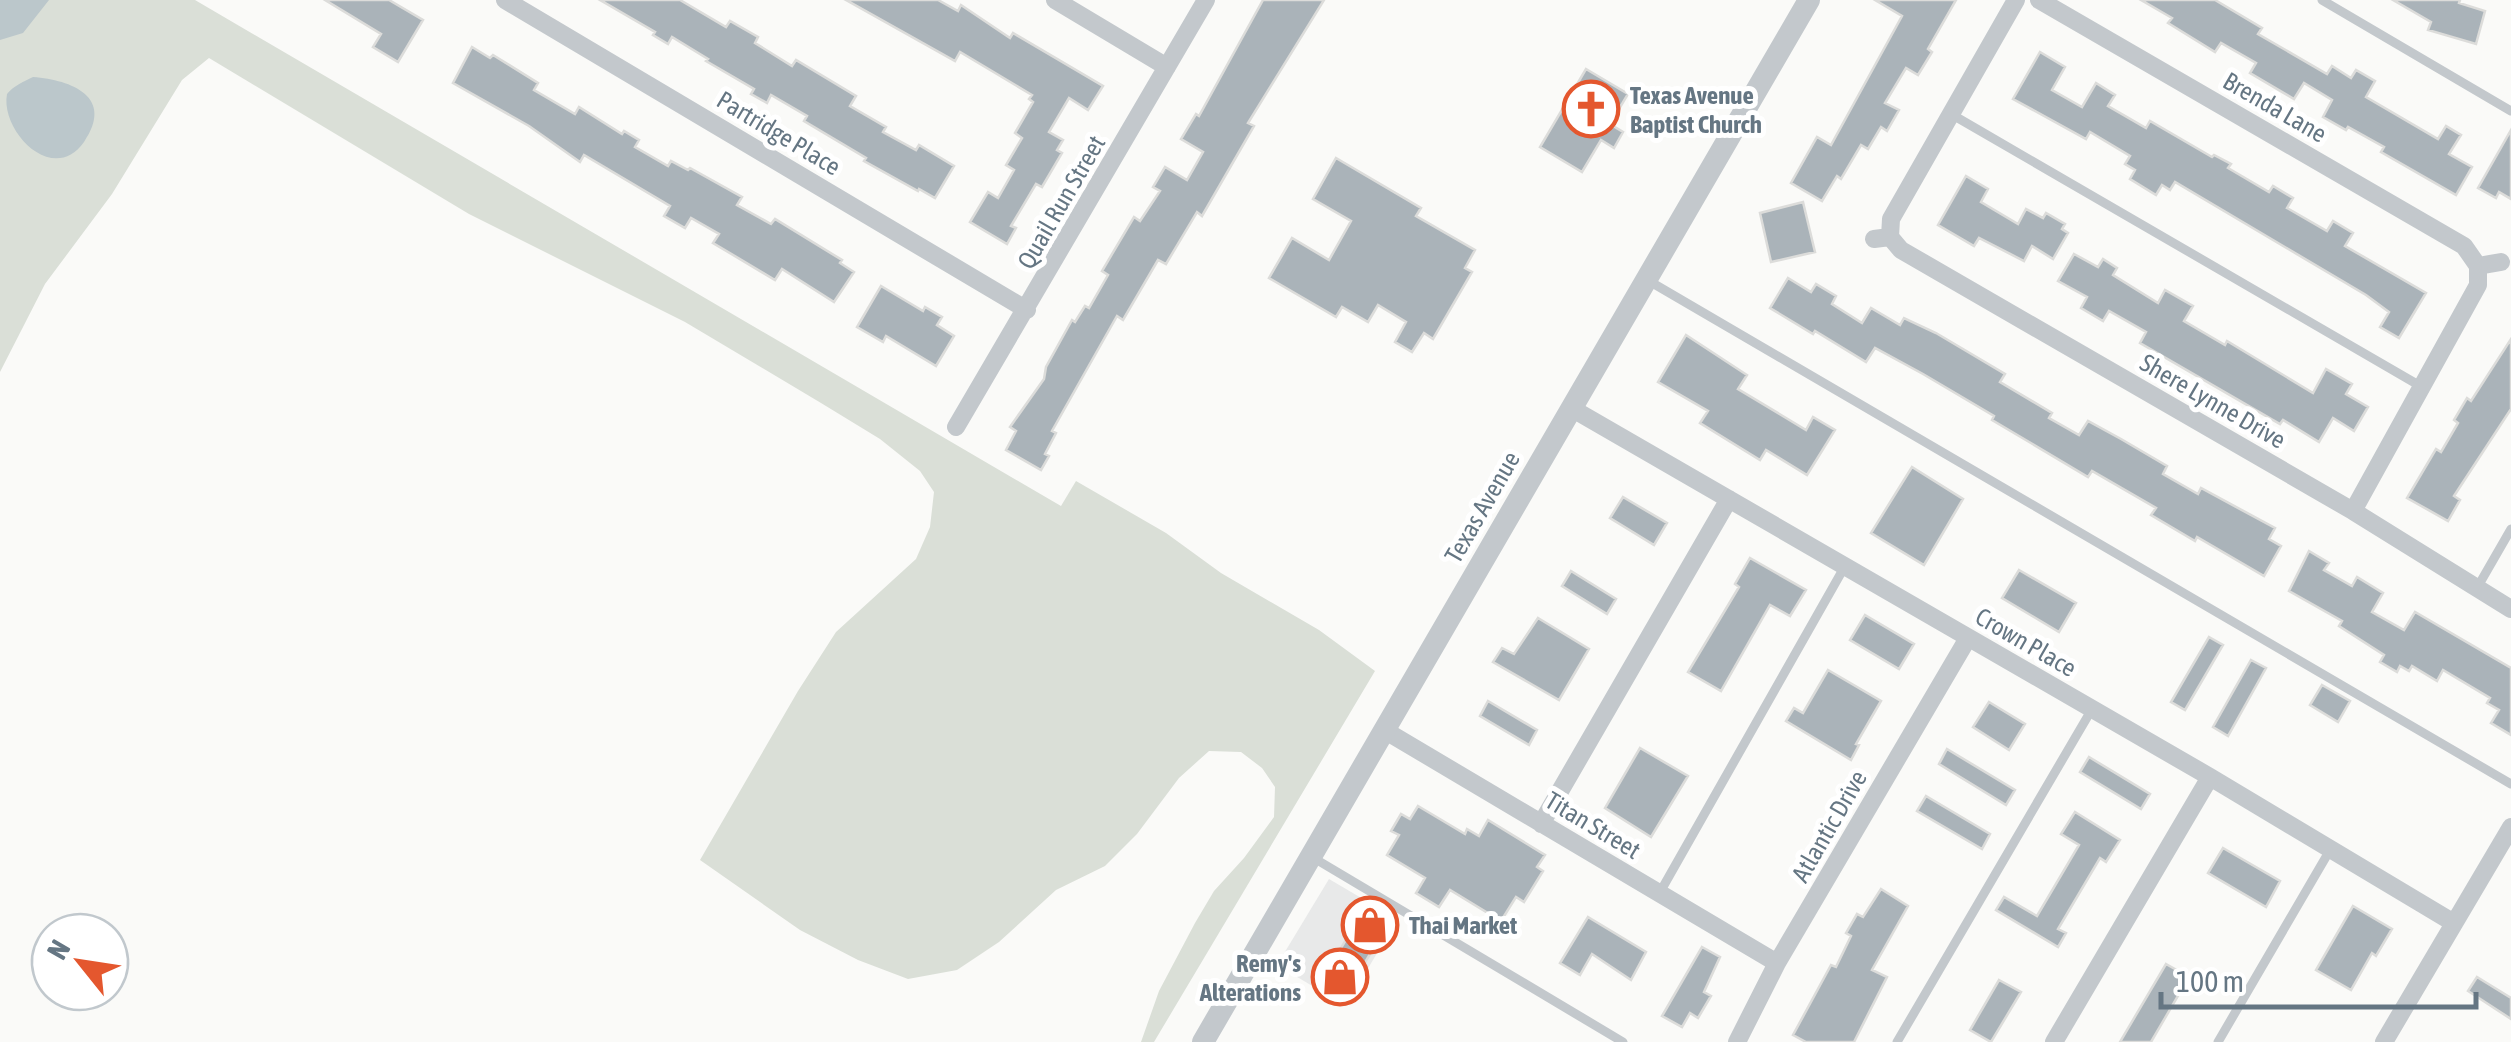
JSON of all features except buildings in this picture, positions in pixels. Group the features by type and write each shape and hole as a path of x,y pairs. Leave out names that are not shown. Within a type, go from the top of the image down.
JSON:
{"street":[{"name":"Partridge Place","path":"505,0 1027,310"},
{"path":"1055,0 1168,67"},
{"name":"Quail Run Street","path":"956,427 1206,0"},
{"name":"Texas Avenue","path":"1203,1042 1809,0"},
{"path":"1951,114 2016,0"},
{"name":"Brenda Lane","path":"2040,0 2464,246 2478,266"},
{"name":"Shere Lynne Drive","path":"1951,114 1882,238 2353,511 2511,610"},
{"path":"2353,511 2478,285 2478,266 2502,262"},
{"name":"Crown Place","path":"1572,408 2210,777 2454,923"},
{"path":"1541,824 1729,499"},
{"name":"Atlantic Drive","path":"1736,1042 1777,963 1968,638"},
{"name":"Titan Street","path":"1384,730 1777,963"},
{"path":"2054,1042 2210,777"},
{"path":"2384,1042 2511,827"}],"lane":[{"path":"2322,0 2511,111"},
{"path":"1951,114 2422,387"},
{"path":"1646,280 2511,784"},
{"path":"2477,588 2511,529"},
{"path":"1660,894 1845,566"},
{"path":"1897,1042 2092,709"},
{"path":"2218,1042 2330,849"},
{"path":"1311,856 1624,1042"}],"shaded area":[{"path":"0,0 195,0 1061,506 1076,481 1319,630 1375,671 1154,1042 1141,1042 1159,991 1195,923 1214,891 1274,817 1275,787 1262,768 1241,752 1209,751 1179,778 1137,834 1105,866 1056,890 999,942 957,970 908,979 858,960 800,930 700,860 836,632 916,559 930,527 934,492 920,471 880,439 685,322 469,214 209,58 182,80 112,194 45,284 0,372"},
{"path":"0,0 49,0 23,33 0,40"},
{"path":"33,77 74,87 92,102 92,126 72,154 44,156 20,137 12,123 7,94"},
{"path":"1329,879 1397,919 1346,1006 1277,965"}],"place":[{"name":"Texas Avenue Baptist Church","path":"1591,109"},
{"name":"Thai Market","path":"1370,925"},
{"name":"Remy's Alterations","path":"1340,977"}]}
